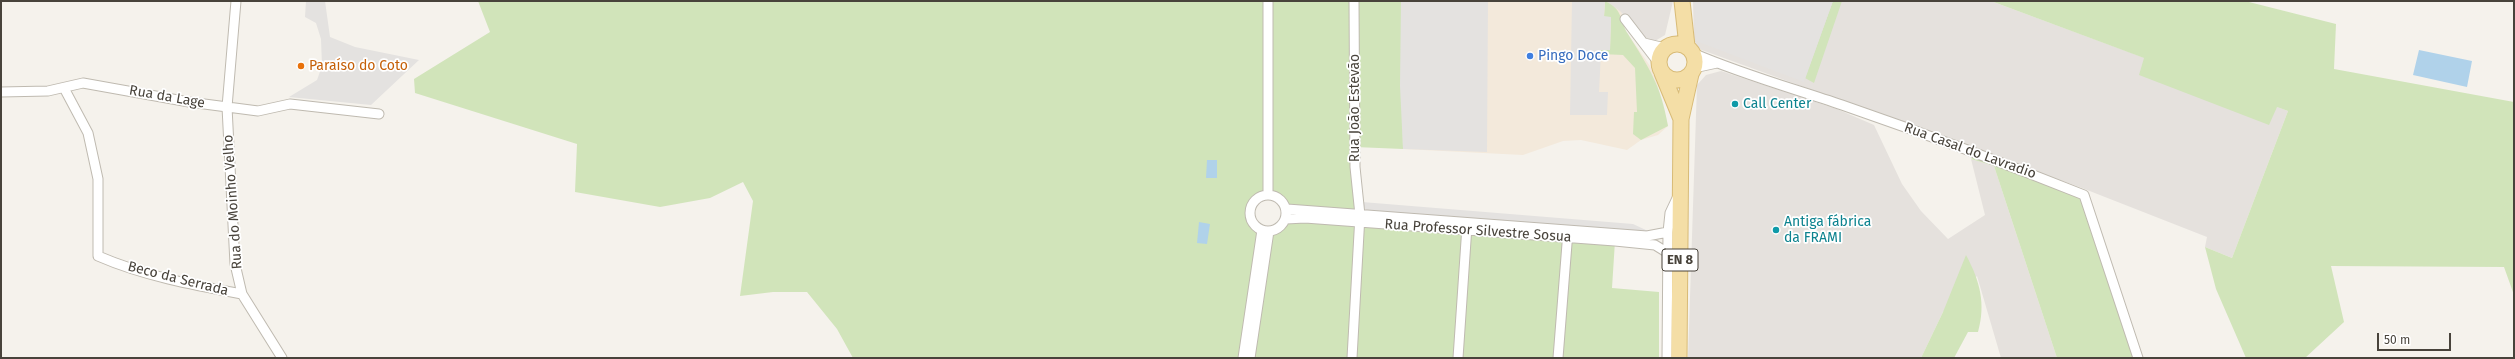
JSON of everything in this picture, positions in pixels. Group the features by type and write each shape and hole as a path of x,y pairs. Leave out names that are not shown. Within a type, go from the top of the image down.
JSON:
{"main road":[{"name":"EN 8","path":"1681,118 1660,67 1682,4"},
{"name":"EN 8","path":"1679,358 1681,118 1692,71 1682,4"},
{"path":"1668,46 1676,43 1690,50"},
{"path":"1660,67 1676,80 1692,71"}],"street":[{"path":"227,107 236,1"},
{"path":"1268,1 1268,194"},
{"name":"Rua João Estevão","path":"1352,358 1360,219 1355,166 1354,1"},
{"path":"1625,19 1644,43 1660,67"},
{"path":"1644,43 1668,46"},
{"name":"Rua Casal do Lavradio","path":"1690,50 1717,63 1924,134 2084,195 2138,358"},
{"path":"1692,71 1717,63"},
{"name":"Rua da Lage","path":"1,92 48,91 83,83 189,102 258,111 290,104 379,114"},
{"name":"Beco da Serrada","path":"64,88 88,133 98,179 98,256 122,266 182,283 242,294"},
{"name":"Rua do Moinho Velho","path":"227,107 235,264 242,294 282,358"},
{"path":"1667,358 1668,232 1670,213 1681,189"},
{"path":"1268,194 1279,198 1286,209 1286,219 1278,229 1266,231 1252,221 1250,209 1256,199 1268,194"},
{"name":"Rua Professor Silvestre Sosua","path":"1286,209 1360,219"},
{"name":"Rua Professor Silvestre Sosua","path":"1286,219 1360,219 1568,234 1647,236 1668,232"},
{"path":"1458,358 1467,227"},
{"path":"1243,358 1266,231"},
{"path":"1250,358 1266,231"},
{"path":"1558,358 1568,234"},
{"name":"Rua Professor Silvestre Sosua","path":"1568,234 1655,245 1668,253"}],"shaded area":[{"path":"306,1 325,1 330,37 355,47 419,60 371,105 289,97 317,80 322,66 321,39 316,23 305,17"},
{"path":"1401,1 1488,1 1487,152 1403,149 1400,86"},
{"path":"1403,1 1615,1 1621,8 1625,30 1650,66 1657,83 1668,126 1658,135 1641,140 1627,150 1581,140 1563,141 1523,155 1403,149"},
{"path":"1572,1 1605,1 1604,16 1611,17 1610,50 1601,50 1599,92 1608,92 1607,115 1570,115"},
{"path":"1606,1 1673,1 1665,35 1655,41 1644,37 1620,11"},
{"path":"1693,1 1991,1 2288,111 2232,258 2205,247 2207,237 2082,188 1699,49 1694,40"},
{"path":"1695,1 1833,1 1804,82 1696,41"},
{"path":"1721,71 1837,109 1874,125 1902,184 1921,211 1948,239 1985,215 1971,159 1994,166 2057,358 2001,358 1977,276 1943,312 1921,358 1688,358 1697,85 1706,75"},
{"path":"1362,202 1633,224 1648,231 1647,236 1368,215"}],"green space":[{"path":"478,1 1402,1 1403,149 1355,147 1360,215 1285,206 1279,198 1268,194 1254,201 1251,212 1252,220 1256,226 1261,230 1275,230 1281,226 1286,219 1615,241 1612,288 1659,292 1659,358 853,358 837,329 807,292 773,292 740,296 753,201 743,182 710,198 660,207 575,192 577,144 415,93 414,79 490,32"},
{"path":"1605,1 1611,4 1618,12 1625,29 1653,77 1662,99 1668,126 1641,140 1633,134 1634,112 1637,112 1635,68 1623,55 1601,54 1601,50 1610,50 1611,17 1604,17"},
{"path":"1833,1 1842,1 1814,83 1805,78"},
{"path":"1991,1 2245,1 2336,24 2334,69 2514,102 2514,295 2504,267 2331,266 2344,322 2305,358 2246,358 2216,289 2205,247 2232,258 2288,111 2277,107 2269,125 2139,75 2144,58"},
{"path":"1977,154 2084,195 2138,358 2057,358 1994,166 1971,159"},
{"path":"1966,255 1975,274 1980,293 1981,312 1978,332 1968,332 1954,358 1921,358 1943,312"}],"water":[{"path":"2419,50 2472,61 2467,87 2413,75"},
{"path":"1207,160 1217,160 1217,178 1206,178"},
{"path":"1199,222 1210,224 1207,244 1197,243"}],"place":[{"name":"Pingo Doce","path":"1530,56"},
{"name":"Paraíso do Coto","path":"301,66"},
{"name":"Call Center","path":"1735,104"},
{"name":"Antiga fábrica da FRAMI","path":"1776,230"}]}
